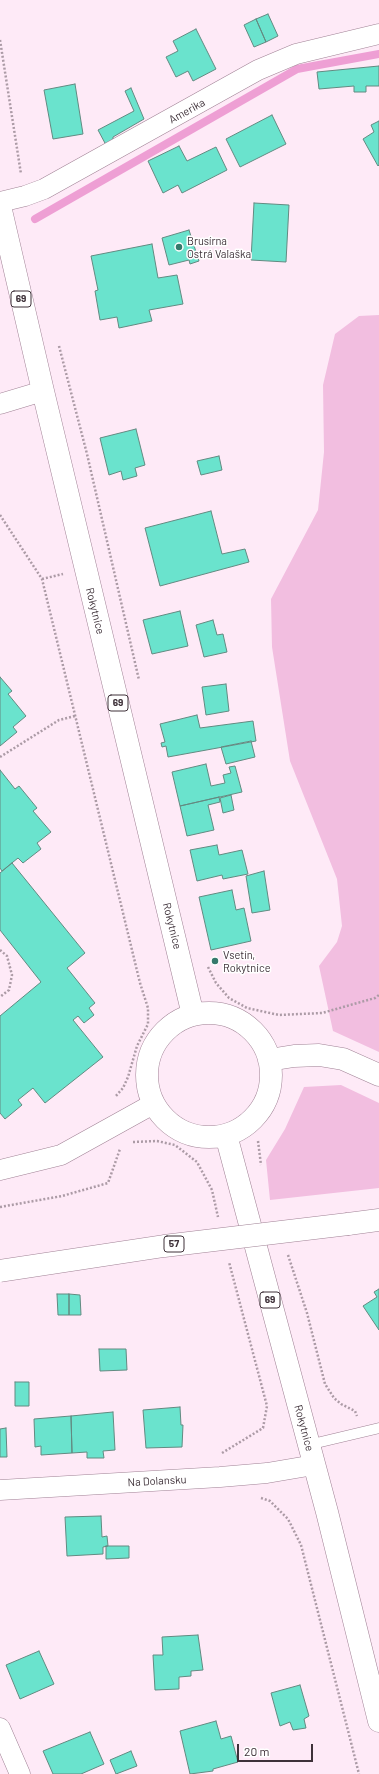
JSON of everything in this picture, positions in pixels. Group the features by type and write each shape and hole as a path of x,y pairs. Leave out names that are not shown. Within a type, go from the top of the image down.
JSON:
{"main road":[{"name":"Rokytnice","path":"0,206 43,392 193,1015"},
{"path":"212,1013 228,1016 242,1022 254,1032 261,1041 270,1060 272,1076 263,1106 253,1119 245,1126 226,1135 212,1138 184,1132 161,1116 153,1104 148,1090 146,1076 152,1048 160,1036 170,1026 182,1018 193,1015 212,1013"},
{"path":"270,1060 294,1056 319,1055 343,1059 379,1075"},
{"name":"Rokytnice","path":"226,1135 311,1455 373,1674 379,1721"},
{"name":"57","path":"0,1271 164,1246 379,1220"}],"street":[{"name":"Amerika","path":"0,202 25,196 44,189 258,70 296,54 379,34"},
{"path":"0,404 43,392"},
{"path":"0,1170 61,1155 153,1104"},
{"name":"Na Dolansku","path":"0,1490 228,1476 311,1455"},
{"path":"0,1728 20,1774"}],"lane":[{"path":"311,1455 362,1432 379,1428"}],"path":[{"path":"0,40 25,196"},
{"path":"58,342 89,461 140,684"},
{"path":"0,515 42,579 140,983 148,1008 148,1024 137,1046 128,1077 123,1088 114,1098"},
{"path":"0,757 59,720 75,716"},
{"path":"0,950 7,956 12,975 9,990 0,997"},
{"path":"206,963 216,983 229,998 247,1008 279,1015 322,1013 375,998 379,995"},
{"path":"129,1142 157,1141 175,1145 197,1162 212,1190 219,1221"},
{"path":"258,1141 262,1172"},
{"path":"0,1206 62,1196 108,1182 122,1143"},
{"path":"285,1248 302,1298 325,1384 334,1398 341,1404 355,1411 362,1432"},
{"path":"219,1455 263,1428 267,1406 229,1260"},
{"path":"258,1496 270,1501 288,1519 301,1545 359,1774"}],"shaded area":[{"path":"379,315 379,1052 333,1031 319,966 337,942 342,926 337,879 290,761 272,647 271,599 318,510 324,452 323,385 335,334 359,316"},
{"path":"341,1085 379,1103 379,1188 270,1200 266,1160 285,1129 304,1087"}],"building":[{"path":"268,14 278,36 266,42 256,19"},
{"path":"256,19 266,42 254,47 244,25"},
{"path":"196,29 216,69 193,81 188,71 176,77 166,57 178,51 173,41"},
{"path":"379,66 379,86 366,86 366,92 354,92 354,86 319,89 317,72"},
{"path":"75,84 83,134 53,139 44,90"},
{"path":"131,88 144,119 113,137 113,141 106,145 98,130 134,111 125,91"},
{"path":"272,115 286,144 240,167 226,139"},
{"path":"379,121 378,166 363,139 374,132 371,125"},
{"path":"179,146 187,161 216,147 227,170 182,193 178,185 163,193 148,161"},
{"path":"254,203 289,205 286,262 251,260"},
{"name":"Brusírna Ostrá Valaška","path":"189,230 199,261 190,264 189,260 169,265 162,238"},
{"path":"152,244 158,278 177,275 183,304 149,310 152,321 119,328 117,317 100,320 95,291 98,290 91,256"},
{"path":"136,429 145,465 135,468 137,476 123,480 121,471 109,475 100,438"},
{"path":"219,456 222,470 201,475 197,461"},
{"path":"211,511 222,554 245,549 249,562 160,586 145,528"},
{"path":"180,611 188,646 152,654 143,620"},
{"path":"213,620 217,635 223,634 227,652 204,657 196,625"},
{"path":"0,677 12,691 8,694 26,716 13,727 17,732 0,746"},
{"path":"226,684 229,711 206,715 202,687"},
{"path":"197,715 200,728 253,721 256,741 168,757 166,746 162,747 161,743 165,742 160,724"},
{"path":"251,741 255,757 226,764 221,747"},
{"path":"206,764 211,786 225,783 223,775 231,773 229,767 235,766 242,792 180,806 172,772"},
{"path":"0,770 15,789 19,786 37,808 33,811 51,832 37,843 41,849 23,863 18,858 2,871 0,868"},
{"path":"231,795 234,810 223,813 220,798"},
{"path":"219,797 220,802 208,805 214,830 187,836 180,806"},
{"path":"217,845 219,855 242,850 248,874 223,879 222,875 197,881 190,850"},
{"path":"12,863 85,953 67,968 95,1003 89,1008 94,1015 84,1023 78,1016 73,1020 103,1057 45,1103 33,1088 18,1100 22,1105 5,1119 0,1113 0,1016 41,982 0,930 0,873"},
{"path":"264,871 270,910 252,913 246,876"},
{"path":"232,890 236,910 244,908 251,941 211,950 199,897"},
{"path":"379,1289 379,1330 363,1306 377,1297 374,1292"},
{"path":"57,1294 69,1294 69,1315 58,1315"},
{"path":"69,1294 80,1295 81,1315 69,1315"},
{"path":"99,1349 126,1349 127,1370 100,1371"},
{"path":"15,1382 29,1382 29,1406 15,1406"},
{"path":"180,1407 181,1425 183,1425 182,1447 146,1448 143,1410"},
{"path":"113,1412 115,1450 103,1451 104,1458 87,1458 87,1452 72,1453 71,1416"},
{"path":"71,1416 72,1453 41,1455 41,1446 35,1447 34,1419"},
{"path":"6,1428 7,1457 0,1457 0,1429"},
{"path":"101,1516 102,1537 107,1536 108,1546 103,1547 103,1554 67,1556 65,1517"},
{"path":"106,1546 129,1546 129,1558 106,1559"},
{"path":"198,1635 203,1670 191,1671 191,1676 179,1677 179,1689 155,1690 153,1655 163,1655 162,1637"},
{"path":"39,1651 54,1684 20,1699 6,1665"},
{"path":"300,1685 309,1716 304,1719 306,1728 293,1730 290,1722 280,1726 271,1693"},
{"path":"216,1721 221,1739 231,1736 238,1762 213,1769 213,1771 190,1774 180,1731"},
{"path":"90,1732 104,1764 81,1774 53,1774 43,1751"},
{"path":"131,1751 137,1766 116,1774 110,1760"}],"waterway":[{"path":"35,219 297,69 379,54"}],"place":[{"name":"Brusírna Ostrá Valaška","path":"179,247"},
{"name":"Vsetín, Rokytnice","path":"215,961"}]}
